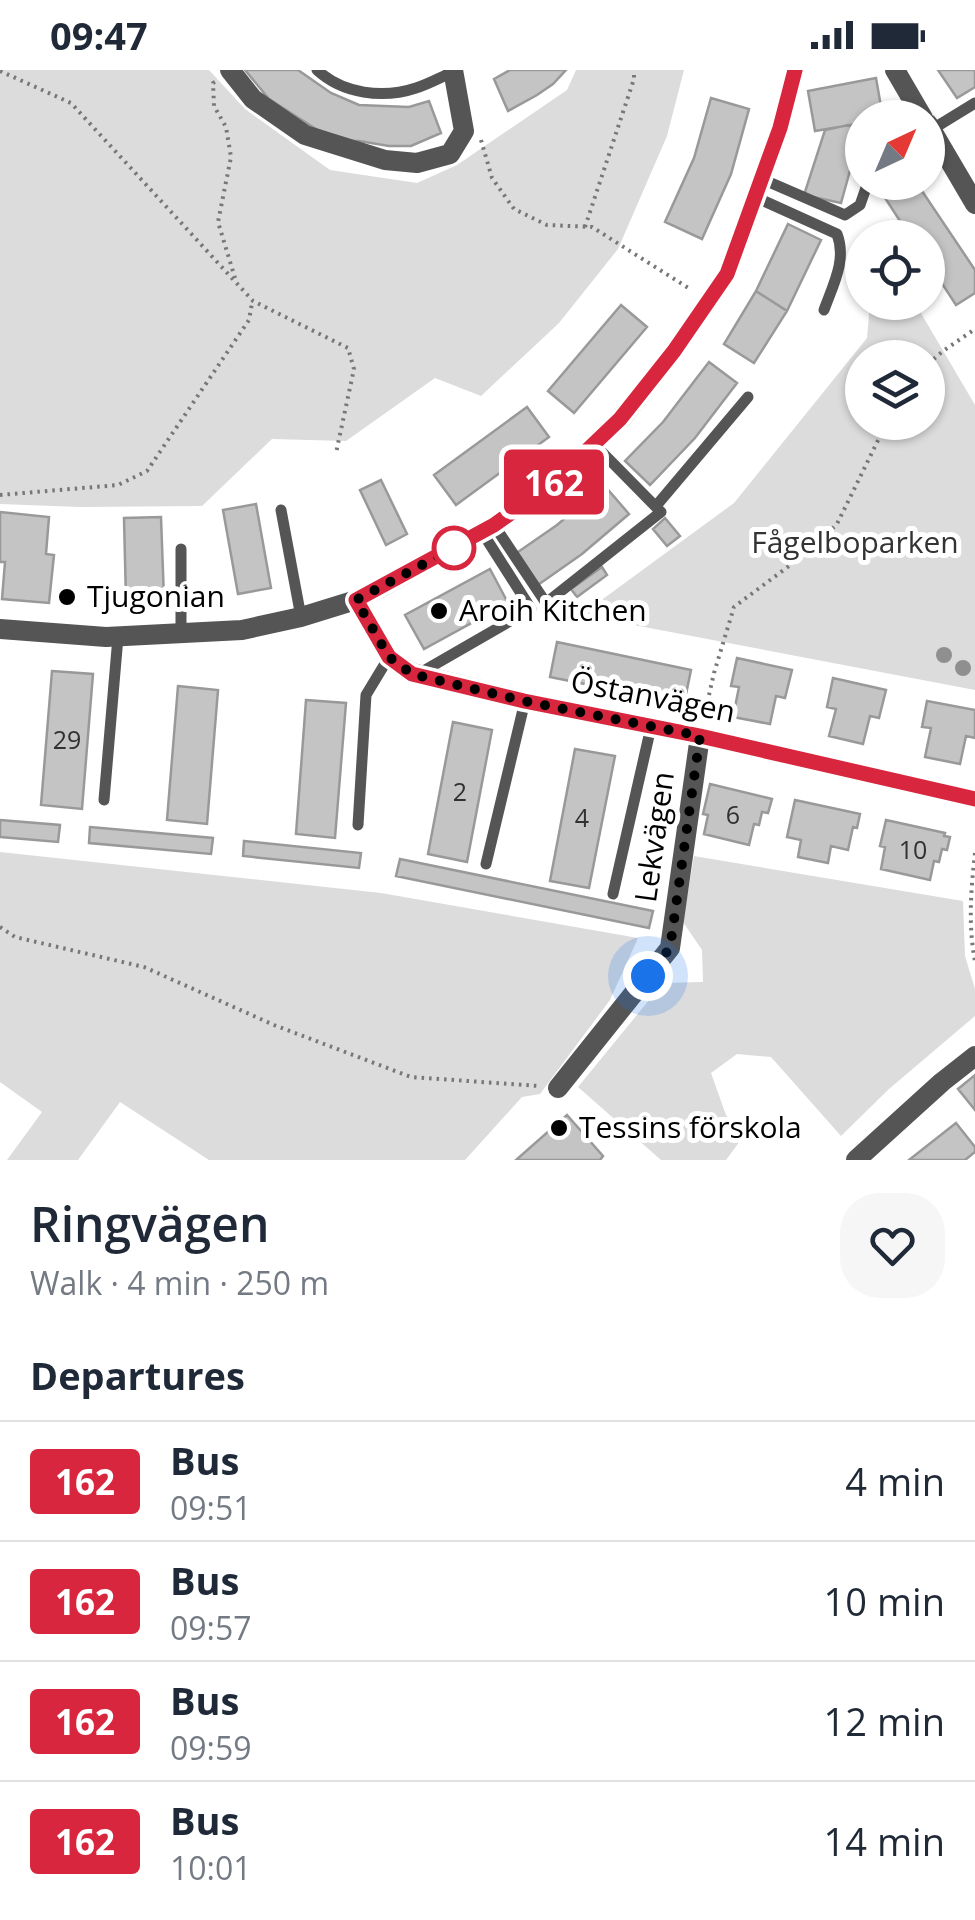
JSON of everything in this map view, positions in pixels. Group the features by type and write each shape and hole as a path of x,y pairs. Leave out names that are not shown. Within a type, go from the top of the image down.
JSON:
{"street":[{"path":"0,629 118,636 242,630 301,617 356,600 488,528 553,483 620,419 674,351 727,274 780,128 794,70"},
{"path":"895,70 913,100"},
{"path":"231,72 252,99 304,134 385,160 417,163 450,154 464,131 453,71"},
{"path":"945,154 975,203"},
{"name":"Östanvägen","path":"356,600 389,657 416,675 975,799"},
{"name":"Lekvägen","path":"558,1088 670,948 700,736"},
{"path":"856,1160 975,1056"}],"lane":[{"path":"317,70 364,94 414,89 453,71"},
{"path":"945,112 975,103"},
{"path":"759,188 845,214 862,200"},
{"path":"759,188 837,234 842,258 824,310"},
{"path":"656,506 748,398"},
{"path":"488,528 546,603 661,512 594,444"},
{"path":"281,510 301,617"},
{"path":"416,675 531,610 488,528"},
{"path":"181,633 182,549"},
{"path":"104,800 118,636"},
{"path":"358,825 366,696 389,657"},
{"path":"486,864 524,701"},
{"path":"613,894 651,727"}],"path":[{"path":"585,227 634,70"},
{"path":"0,71 70,103 252,301 348,348 354,368 336,453"},
{"path":"231,72 213,83 214,106 226,128 231,157 218,222 236,283"},
{"path":"462,118 480,137 492,178 514,209 547,226 592,227 694,292"},
{"path":"0,495 118,485 147,471 249,320 252,301"},
{"path":"945,349 975,329"},
{"path":"700,736 734,607 813,548 837,524 878,440"},
{"path":"975,852 971,890 975,961"},
{"path":"0,927 15,938 144,966 274,1025 411,1077 558,1088"}],"green space":[{"path":"0,70 209,70 245,109 330,170 417,183 457,165 567,90 576,70 684,70 667,136 618,249 559,323 481,396 435,378 346,441 272,439 202,506 80,507 0,504"},
{"name":"Fågelboparken","path":"869,320 925,320 937,340 865,340"},
{"name":"Fågelboparken","path":"945,354 975,405 975,690 581,615 734,503 845,365 845,440 945,440"},
{"path":"0,852 381,893 638,938 610,1000 540,1094 522,1097 465,1160 209,1160 120,1102 78,1160 7,1160 42,1112 0,1082"},
{"path":"694,856 963,901 965,956 975,989 975,1016 841,1136 771,1057 737,1054 711,1073 726,1115 743,1137 726,1160 661,1160 578,1087 663,983 703,982 702,950 683,922"}],"building":[{"path":"245,70 298,70 331,93 359,105 409,107 429,101 441,133 411,146 345,141 316,129 269,99"},
{"path":"510,70 566,70 553,84 508,111 494,79"},
{"path":"938,70 975,70 975,87 957,98"},
{"path":"876,78 880,100 845,100 845,126 815,131 808,91"},
{"path":"711,98 749,109 731,174 702,239 665,222 694,158"},
{"path":"845,126 845,189 841,203 804,195 825,130"},
{"path":"886,200 928,200 941,220 899,220"},
{"path":"788,224 821,240 787,311 756,291"},
{"path":"945,225 975,270 975,293 956,305 945,288"},
{"path":"756,291 787,311 754,363 724,344"},
{"path":"621,305 647,327 574,413 548,391"},
{"path":"709,362 737,383 695,438 650,485 625,461 663,422"},
{"path":"527,407 549,437 456,505 434,475"},
{"path":"381,480 407,534 386,545 360,490"},
{"path":"604,485 629,514 535,587 515,554"},
{"path":"256,504 271,588 238,594 223,510"},
{"path":"0,512 49,517 46,554 54,555 49,603 2,599 5,562 0,562"},
{"path":"161,517 164,599 126,601 124,518"},
{"path":"665,518 680,536 667,546 653,529"},
{"path":"602,567 607,575 577,597 571,589"},
{"path":"490,569 508,603 424,649 405,615"},
{"path":"557,642 691,670 684,704 550,677"},
{"path":"737,658 792,670 785,698 776,696 770,724 733,717 739,687 731,686"},
{"path":"52,671 93,674 82,809 41,805"},
{"path":"833,678 886,690 879,718 870,716 863,744 829,736 836,709 827,707"},
{"path":"178,686 218,690 207,824 167,820"},
{"path":"306,700 346,703 335,838 296,834"},
{"path":"927,701 975,710 975,738 966,736 960,764 925,757 931,728 922,727"},
{"path":"453,722 492,730 467,862 428,854"},
{"path":"575,749 615,756 589,888 550,881"},
{"path":"710,784 772,799 768,813 762,812 759,825 754,824 749,845 704,834 708,815 703,814"},
{"path":"795,800 860,814 848,850 831,846 828,863 798,857 801,840 787,837"},
{"path":"0,820 60,825 58,842 0,837"},
{"path":"886,820 950,837 939,862 934,861 930,880 881,869 885,847 880,846"},
{"path":"90,827 213,838 211,854 89,843"},
{"path":"244,841 361,853 359,868 243,856"},
{"path":"400,859 653,911 649,928 396,876"},
{"path":"975,1075 975,1110 958,1089"},
{"path":"567,1115 603,1156 600,1160 516,1160"},
{"path":"956,1123 975,1147 975,1152 965,1160 909,1160"}],"bus line":[{"name":"162","path":"795,70 780,128 727,274 674,351 620,419 553,483 494,525 356,600 389,657 412,674 975,799"}],"place":[{"name":"Tjugonian","path":"67,597"},
{"name":"Aroih Kitchen","path":"439,611"},
{"name":"Tessins förskola","path":"559,1128"}],"route":[{"path":"454,548 356,600 389,657 412,674 430,679 700,736 670,948 648,976"}]}
